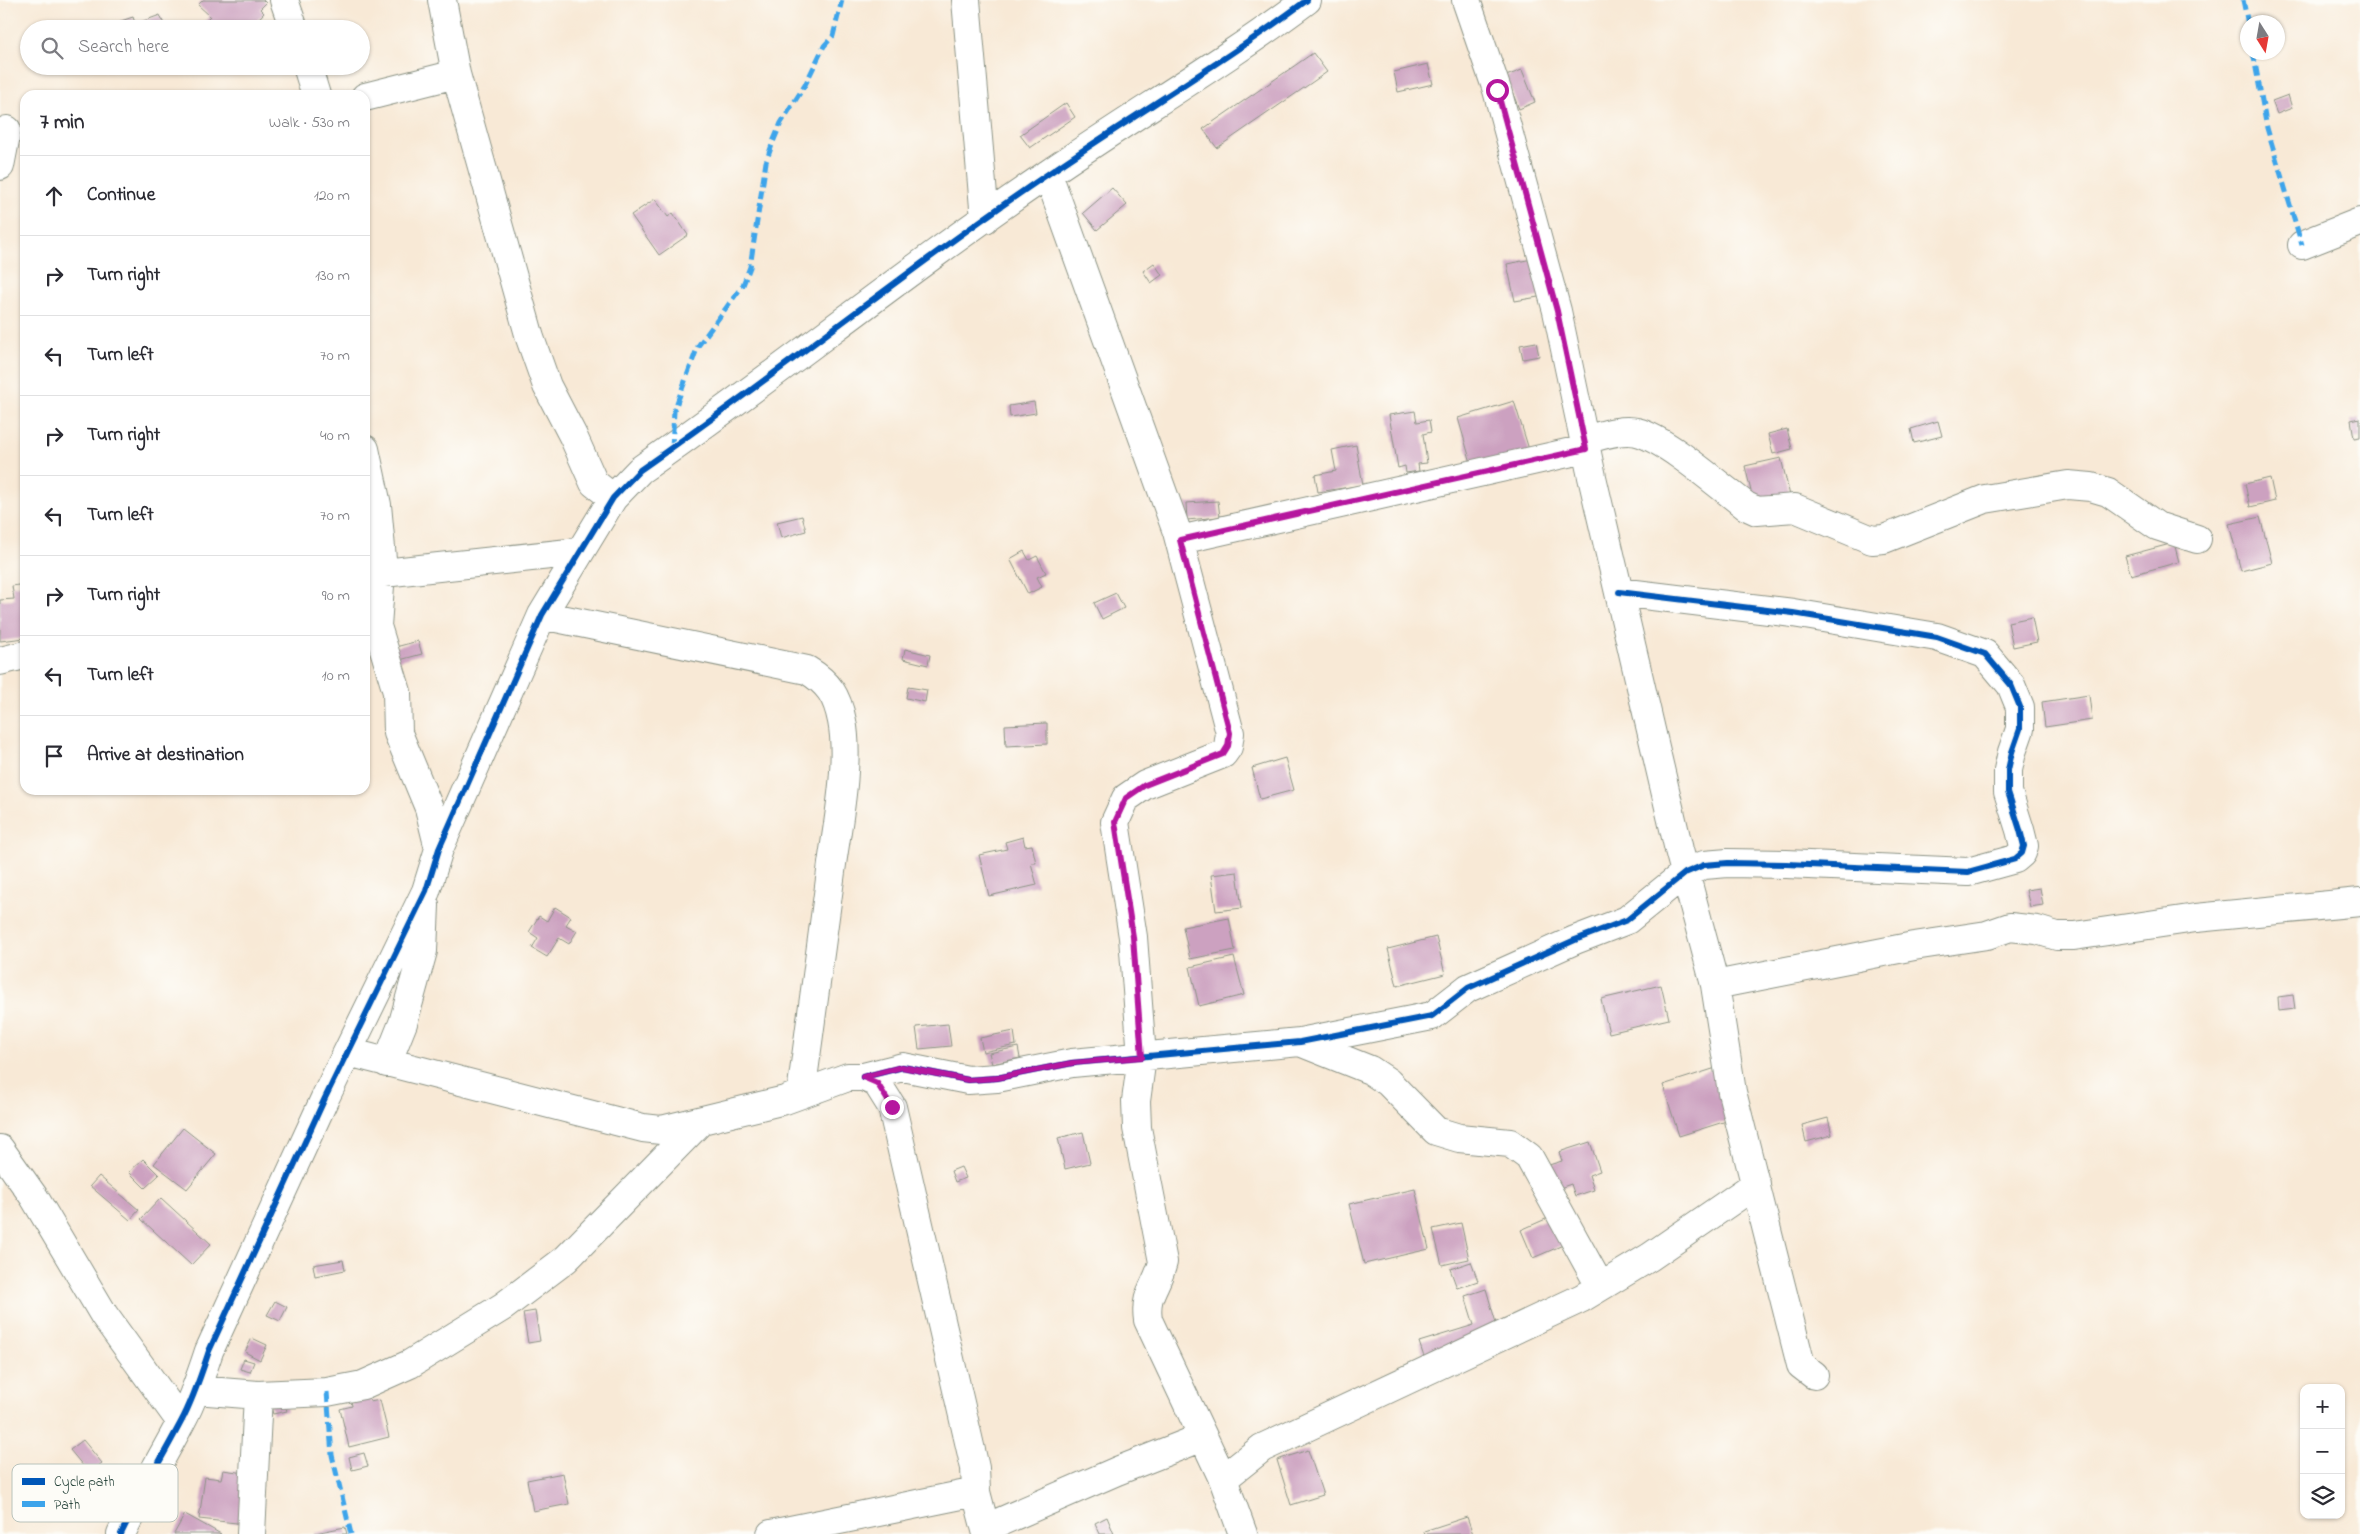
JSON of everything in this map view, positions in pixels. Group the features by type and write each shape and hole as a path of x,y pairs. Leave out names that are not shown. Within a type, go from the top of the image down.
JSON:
{"street":[{"path":"284,0 291,20"},
{"path":"442,0 456,74 530,338 547,386 573,436 594,483 612,498"},
{"path":"966,0 985,219"},
{"path":"157,1464 181,1422 196,1390 210,1351 348,1052 426,891 438,849 542,615 612,498 640,470 985,219 1048,174 1262,34 1307,0"},
{"path":"1466,0 1497,90 1557,311 1618,592 1685,873 1716,985 1732,1092 1801,1365 1814,1375"},
{"path":"370,96 456,74"},
{"path":"310,75 314,90"},
{"path":"0,166 11,130"},
{"path":"1048,174 1180,540 1230,733 1228,746 1223,754 1145,785 1126,798 1115,822 1133,937 1142,1057 1136,1101 1137,1128 1163,1262 1159,1278 1148,1296 1146,1306 1148,1320 1223,1479 1243,1534"},
{"path":"2302,245 2360,222"},
{"path":"1180,540 1585,444 1617,432 1637,432 1670,449 1746,506 1757,510 1795,508 1872,540 1884,539 1985,499 2068,486 2091,487 2108,492 2157,526 2197,539"},
{"path":"370,473 377,506 374,574 377,626 380,642 387,656 395,684 398,733 426,799 438,849"},
{"path":"374,574 578,552"},
{"path":"348,1052 643,1128 661,1130 801,1094 848,1077 863,1077 902,1067 968,1080 997,1078 1072,1063 1300,1042 1432,1016 1468,988 1575,940 1627,920 1685,873 1704,866 1728,863 1968,872 2015,859 2022,853 2024,846 2008,792 2008,770 2020,729 2020,707 2011,685 1985,654 1937,637 1793,612 1618,592"},
{"path":"542,615 807,670 823,680 834,695 842,720 845,744 841,792 801,1094"},
{"path":"0,661 20,657"},
{"path":"387,1063 403,1023 423,951 426,891"},
{"path":"1716,985 1914,946 1987,935 2010,927 2037,930 2057,936 2074,936 2196,918 2360,902"},
{"path":"1300,1042 1370,1070 1388,1082 1436,1131 1459,1138 1510,1144 1529,1157 1600,1286"},
{"path":"863,1077 877,1083 892,1107 975,1468 976,1492 986,1531 1117,1471 1203,1437"},
{"path":"196,1390 258,1395 327,1392 363,1385 410,1364 504,1306 566,1258 701,1121"},
{"path":"0,1148 34,1197 104,1315 181,1422"},
{"path":"1223,1479 1270,1444 1522,1328 1582,1298 1650,1257 1756,1184"},
{"path":"252,1534 258,1395"},
{"path":"771,1534 976,1492"},
{"path":"121,1534 127,1522"}],"building":[{"path":"203,0 263,0 266,3 260,9 264,13 257,20 206,20 210,16 198,5"},
{"path":"160,15 162,20 146,20"},
{"path":"1313,53 1327,72 1217,148 1203,129"},
{"path":"1428,64 1433,84 1398,92 1394,72"},
{"path":"1522,70 1535,102 1519,109 1506,76"},
{"path":"2288,95 2292,108 2277,114 2272,101"},
{"path":"1066,103 1075,117 1030,148 1020,135"},
{"path":"1112,188 1127,205 1097,230 1083,213"},
{"path":"655,199 668,217 673,213 688,235 659,255 631,215"},
{"path":"1537,258 1544,296 1515,301 1507,264"},
{"path":"1154,263 1162,275 1151,283 1143,271"},
{"path":"1536,342 1539,356 1523,359 1520,345"},
{"path":"1514,401 1531,456 1474,473 1458,418"},
{"path":"1034,402 1036,413 1010,417 1009,406"},
{"path":"1415,411 1417,422 1429,420 1431,432 1423,434 1427,463 1418,464 1419,471 1406,473 1405,466 1398,468 1389,415"},
{"path":"2360,418 2360,437 2354,438 2351,420"},
{"path":"1938,421 1942,436 1914,443 1911,429"},
{"path":"1787,429 1792,449 1773,454 1768,434"},
{"path":"1356,445 1363,485 1318,492 1315,475 1336,471 1332,450"},
{"path":"1781,458 1791,500 1755,508 1745,466"},
{"path":"2270,478 2275,501 2250,507 2245,484"},
{"path":"1218,501 1220,517 1187,520 1186,503"},
{"path":"802,516 806,531 781,538 777,522"},
{"path":"2260,517 2272,563 2241,571 2229,524"},
{"path":"2174,543 2179,562 2131,575 2125,556"},
{"path":"1024,551 1029,560 1037,556 1046,573 1037,577 1042,587 1028,594 1010,559"},
{"path":"20,585 20,639 0,641 0,600 14,599 12,586"},
{"path":"1116,593 1124,608 1102,619 1094,603"},
{"path":"2032,617 2037,642 2013,647 2008,622"},
{"path":"418,641 422,654 396,661 392,648"},
{"path":"905,649 930,655 928,665 903,659"},
{"path":"908,687 927,690 925,702 906,698"},
{"path":"2089,695 2092,720 2045,727 2042,702"},
{"path":"1047,723 1047,744 1006,746 1005,725"},
{"path":"1285,758 1294,790 1260,799 1252,768"},
{"path":"1023,837 1025,846 1032,845 1036,863 1031,863 1037,885 989,896 979,855 1007,849 1005,842"},
{"path":"1237,872 1242,908 1216,911 1211,875"},
{"path":"2040,888 2043,905 2030,907 2026,890"},
{"path":"555,907 571,917 566,925 577,931 569,944 559,938 547,957 532,948 538,938 529,932 539,916 547,921"},
{"path":"1229,918 1235,950 1190,959 1183,927"},
{"path":"1436,937 1445,974 1397,986 1388,949"},
{"path":"1234,957 1244,995 1199,1006 1190,967"},
{"path":"1661,985 1669,1019 1609,1033 1601,999"},
{"path":"2293,995 2295,1009 2279,1011 2278,997"},
{"path":"948,1024 951,1046 919,1049 916,1027"},
{"path":"1014,1031 1016,1045 983,1052 980,1038"},
{"path":"1018,1047 1020,1058 992,1064 989,1053"},
{"path":"1719,1067 1736,1118 1679,1136 1663,1085"},
{"path":"1828,1118 1832,1135 1806,1142 1802,1125"},
{"path":"183,1128 216,1154 187,1189 154,1164"},
{"path":"1083,1132 1090,1163 1065,1169 1058,1138"},
{"path":"1590,1142 1600,1171 1589,1175 1594,1190 1575,1196 1571,1184 1557,1189 1549,1165 1562,1161 1559,1152"},
{"path":"143,1159 159,1175 145,1188 129,1172"},
{"path":"961,1167 966,1178 955,1182 951,1171"},
{"path":"99,1176 139,1210 130,1220 90,1186"},
{"path":"1415,1189 1429,1249 1364,1264 1349,1204"},
{"path":"161,1198 211,1244 191,1265 141,1219"},
{"path":"1557,1214 1570,1242 1533,1258 1521,1230"},
{"path":"1461,1223 1469,1259 1442,1265 1433,1229"},
{"path":"343,1260 345,1270 315,1276 313,1265"},
{"path":"1471,1262 1478,1281 1457,1288 1450,1269"},
{"path":"1486,1289 1499,1333 1424,1357 1419,1342 1474,1325 1465,1296"},
{"path":"275,1301 287,1307 280,1321 267,1315"},
{"path":"535,1311 540,1341 528,1343 523,1313"},
{"path":"252,1338 267,1345 260,1360 245,1352"},
{"path":"244,1359 254,1362 250,1372 240,1369"},
{"path":"369,1395 370,1402 380,1400 389,1437 349,1447 340,1409 352,1406 351,1400"},
{"path":"283,1400 287,1411 273,1414 270,1403"},
{"path":"83,1440 102,1463 82,1464 70,1450"},
{"path":"1308,1450 1323,1495 1291,1505 1277,1460"},
{"path":"364,1453 368,1466 352,1470 349,1457"},
{"path":"223,1470 252,1474 246,1524 199,1519 205,1477 221,1479"},
{"path":"563,1473 569,1504 533,1511 527,1480"},
{"path":"185,1514 221,1534 174,1534"},
{"path":"1107,1517 1114,1534 1100,1534 1095,1523"},
{"path":"1467,1517 1473,1534 1425,1534 1424,1531"},
{"path":"345,1527 347,1534 315,1534 315,1533"}],"marked path":[{"path":"672,448 674,411 698,346 743,285 750,267 766,162 773,142 781,123 805,85 824,46 833,36 842,0"},
{"path":"2243,0 2246,15"},
{"path":"2254,60 2267,128 2302,245"},
{"path":"327,1392 332,1455 351,1534"}],"cycle path":[{"path":"158,1464 185,1414 197,1387 209,1351 325,1098 426,891 439,849 542,615 613,498 640,470 945,246 1080,152 1244,45 1307,0"},
{"path":"863,1077 903,1067 968,1080 997,1078 1072,1063 1300,1042 1432,1016 1468,988 1575,940 1627,920 1685,873 1704,865 1728,863 1786,864 1968,872 2015,859 2022,853 2024,846 2008,792 2008,770 2020,729 2020,707 2011,685 1985,654 1937,637 1793,613 1619,592"},
{"path":"121,1534 127,1522"}],"route":[{"path":"892,1107 877,1083 863,1077 891,1068 902,1067 968,1080 997,1078 1072,1063 1142,1057 1133,937 1115,822 1120,807 1126,798 1145,785 1223,754 1228,746 1230,733 1180,540 1586,449 1557,311 1497,90"}]}
